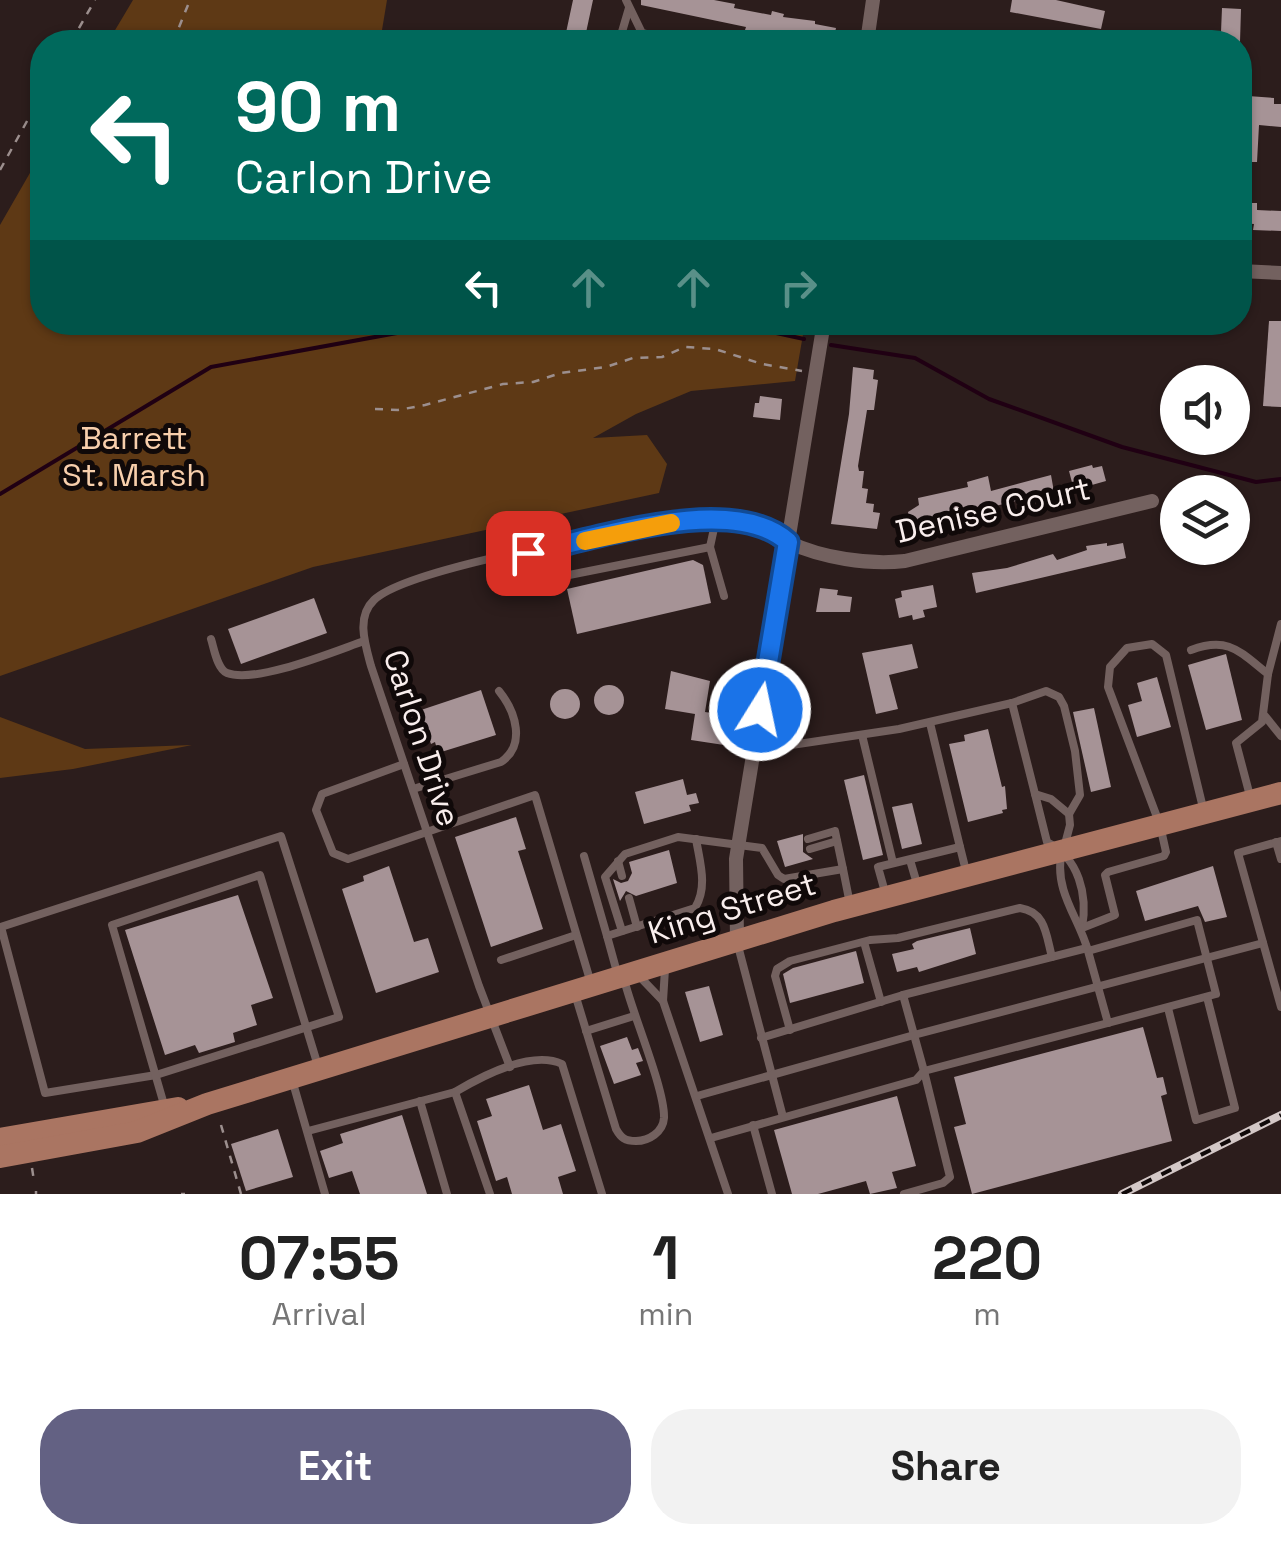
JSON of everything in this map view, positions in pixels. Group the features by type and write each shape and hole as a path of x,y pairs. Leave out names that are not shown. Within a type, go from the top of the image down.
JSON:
{"main road":[{"name":"King Street","path":"0,1157 137,1132 206,1104 736,939 967,874 1281,793"},
{"name":"King Street","path":"0,1139 206,1104"}],"street":[{"path":"869,30 873,0"},
{"path":"1252,272 1281,273"},
{"path":"736,939 738,843 822,335"},
{"name":"Denise Court","path":"788,542 803,549 871,562 905,561 1152,502"}],"lane":[{"path":"622,30 627,4"},
{"path":"627,4 640,30"},
{"path":"716,518 710,547 724,596"},
{"name":"Carlon Drive","path":"510,1067 364,641 364,615 389,590 451,569 689,519 716,518 768,527 788,542"},
{"path":"528,553 534,582 710,547"},
{"path":"1252,801 1236,743 1262,722 1268,674 1281,624"},
{"path":"211,639 222,670 228,674 293,666 364,641"},
{"path":"1191,650 1210,643 1229,645 1268,674"},
{"path":"1082,928 1114,914 1105,875 1108,872 1164,856 1166,852 1160,825 1108,687 1114,660 1134,645 1152,644 1166,655 1204,813"},
{"path":"412,789 501,762 512,754 517,745 516,730 500,691"},
{"path":"754,744 778,748 862,735 1012,704 1046,691 1059,696 1068,719 1080,795 1069,814 1058,872 1070,911 1082,928 1108,1023"},
{"path":"1012,704 1047,842 1063,850 1075,868 1086,906 1082,928"},
{"path":"1264,716 1281,736"},
{"path":"930,723 967,874"},
{"path":"862,735 892,863"},
{"path":"404,764 322,794 316,810 334,854 342,858 356,856 534,795 576,935 586,1031 620,1136 640,1141 656,1135 664,1121 660,1095 584,856"},
{"path":"1035,794 1051,799 1069,814"},
{"path":"281,836 339,1017 156,1074 45,1092 1,927 281,836"},
{"path":"809,844 836,836 851,906"},
{"path":"622,932 606,877 625,854 678,838 738,843 765,851 779,847"},
{"path":"607,936 694,908 701,898 703,879 696,839"},
{"path":"1281,859 1279,842 1238,852 1281,1007"},
{"path":"886,896 878,867 960,847"},
{"path":"765,851 778,875 784,878 842,870"},
{"path":"772,860 782,857"},
{"path":"910,860 918,888"},
{"path":"618,861 622,876"},
{"path":"165,1109 112,925 260,875 319,1070"},
{"path":"629,898 637,927"},
{"path":"790,1030 777,989 777,969 790,961 1027,908 1041,919 1052,957"},
{"path":"712,1138 916,1080 924,1071 1216,994 1198,920 880,1002 761,1038"},
{"path":"500,960 576,935"},
{"path":"736,939 783,1117"},
{"path":"864,942 880,1002"},
{"path":"697,1096 1263,942"},
{"path":"663,1001 668,960"},
{"path":"624,974 644,979 663,1001 728,1194"},
{"path":"903,996 950,1177 943,1183 904,1194"},
{"path":"1168,1008 1196,1120 1235,1108 1207,997"},
{"path":"586,1031 634,1016"},
{"path":"308,1131 455,1092 510,1067 550,1058 562,1064 602,1194"},
{"path":"292,1078 325,1194"},
{"path":"455,1092 490,1194"},
{"path":"420,1102 446,1194"},
{"path":"753,1126 772,1194"}],"path":[{"path":"78,30 95,0"},
{"path":"178,30 190,0"},
{"path":"0,170 30,116"},
{"path":"374,408 398,410 425,405 503,384 533,382 633,358 662,357 685,347 715,349 804,372"},
{"path":"221,1125 241,1194"},
{"path":"32,1166 34,1181"}],"green space":[{"path":"133,0 387,0 382,30 115,30"},
{"name":"Barrett St. Marsh","path":"30,173 30,335 803,335 795,381 691,391 636,414 593,438 647,435 667,464 659,493 313,567 0,676 0,225"},
{"path":"0,717 85,749 192,745 73,769 0,778"}],"building":[{"path":"573,0 593,0 587,30 567,30"},
{"path":"641,0 714,0 735,4 734,8 771,15 772,11 836,28 745,30 746,27 641,5"},
{"path":"1012,0 1056,0 1105,11 1101,29 1010,12"},
{"path":"1222,8 1241,9 1240,30 1221,30"},
{"path":"1252,96 1274,98 1274,104 1281,104 1281,127 1259,125 1257,162 1252,162"},
{"path":"1252,203 1257,203 1257,210 1281,211 1281,231 1253,230"},
{"path":"1269,321 1281,321 1281,407 1263,406"},
{"path":"853,367 874,370 873,379 878,380 874,410 867,410 858,466 859,471 864,471 862,488 868,489 866,503 874,504 873,512 880,513 877,529 831,524"},
{"path":"760,396 782,399 780,420 753,417"},
{"path":"1102,466 1106,481 1074,490 1069,471"},
{"path":"1051,475 1054,492 983,509 974,509 973,505 949,511 950,516 942,520 911,527 908,512 919,505 918,498 968,487 967,482 988,476 991,491"},
{"path":"1123,543 1126,558 976,593 972,573 1007,568 1053,554 1057,560 1087,550 1086,546"},
{"path":"693,560 703,565 711,603 577,634 567,589"},
{"path":"933,585 937,607 923,610 925,617 899,618 895,599 902,597 901,591"},
{"path":"820,588 852,597 850,612 816,612"},
{"path":"314,598 327,633 241,664 228,629"},
{"path":"912,644 918,668 889,675 898,709 876,714 862,653"},
{"path":"1226,654 1242,720 1206,730 1188,665"},
{"path":"671,671 710,681 705,712 725,715 724,745 691,740 695,714 665,709"},
{"path":"1157,677 1171,727 1137,737 1128,705 1142,701 1137,683"},
{"path":"609,685 623,694 624,700 615,714 609,715 595,706 594,700 603,686"},
{"path":"565,689 579,698 580,704 571,718 565,719 551,710 550,704 559,690"},
{"path":"481,690 496,735 438,753 424,724 419,726 415,712"},
{"path":"1094,708 1111,787 1091,792 1073,712"},
{"path":"988,729 1002,787 1005,786 1007,809 968,822 949,744 965,741 964,735"},
{"path":"864,775 883,855 863,860 844,780"},
{"path":"683,779 687,795 696,793 699,803 689,805 691,811 644,824 635,792"},
{"path":"912,803 922,844 902,849 892,807"},
{"path":"516,817 526,849 518,851 543,929 491,947 455,837"},
{"path":"803,834 803,852 813,859 785,867 777,841"},
{"path":"669,850 677,883 636,896 626,891 620,901 613,879 628,881 632,873 629,862"},
{"path":"389,866 414,942 428,938 439,972 376,993 342,889"},
{"path":"1213,866 1227,917 1205,922 1198,906 1145,921 1136,891"},
{"path":"238,895 273,998 251,1005 257,1025 233,1033 235,1042 199,1053 195,1045 165,1055 125,930"},
{"path":"970,928 976,954 919,972 917,967 897,972 892,954 914,949 912,944 917,941"},
{"path":"856,951 864,983 790,1003 783,974"},
{"path":"709,986 723,1035 700,1042 685,992"},
{"path":"1143,1027 1157,1078 1163,1077 1167,1094 1161,1096 1172,1141 972,1194 954,1127 966,1124 954,1077"},
{"path":"627,1037 632,1050 638,1048 643,1061 636,1063 641,1075 614,1084 600,1046"},
{"path":"529,1085 543,1130 561,1124 576,1171 558,1177 563,1194 512,1194 507,1177 496,1181 477,1121 492,1116 486,1099"},
{"path":"897,1096 916,1166 892,1172 897,1188 870,1194 866,1181 818,1194 792,1194 774,1130"},
{"path":"402,1115 427,1194 360,1194 352,1171 329,1178 320,1151 343,1143 340,1134"},
{"path":"278,1129 293,1177 246,1191 231,1144"}],"waterway":[{"path":"0,494 211,367 386,335"},
{"path":"785,335 804,339"},
{"path":"831,345 915,358 989,399 1122,447 1256,482 1281,479"}],"railway":[{"path":"1122,1194 1281,1115"}],"slow traffic":[{"path":"585,541 671,523"}],"route":[{"path":"528,553 689,519 742,522 778,533 788,542 760,710"}]}
